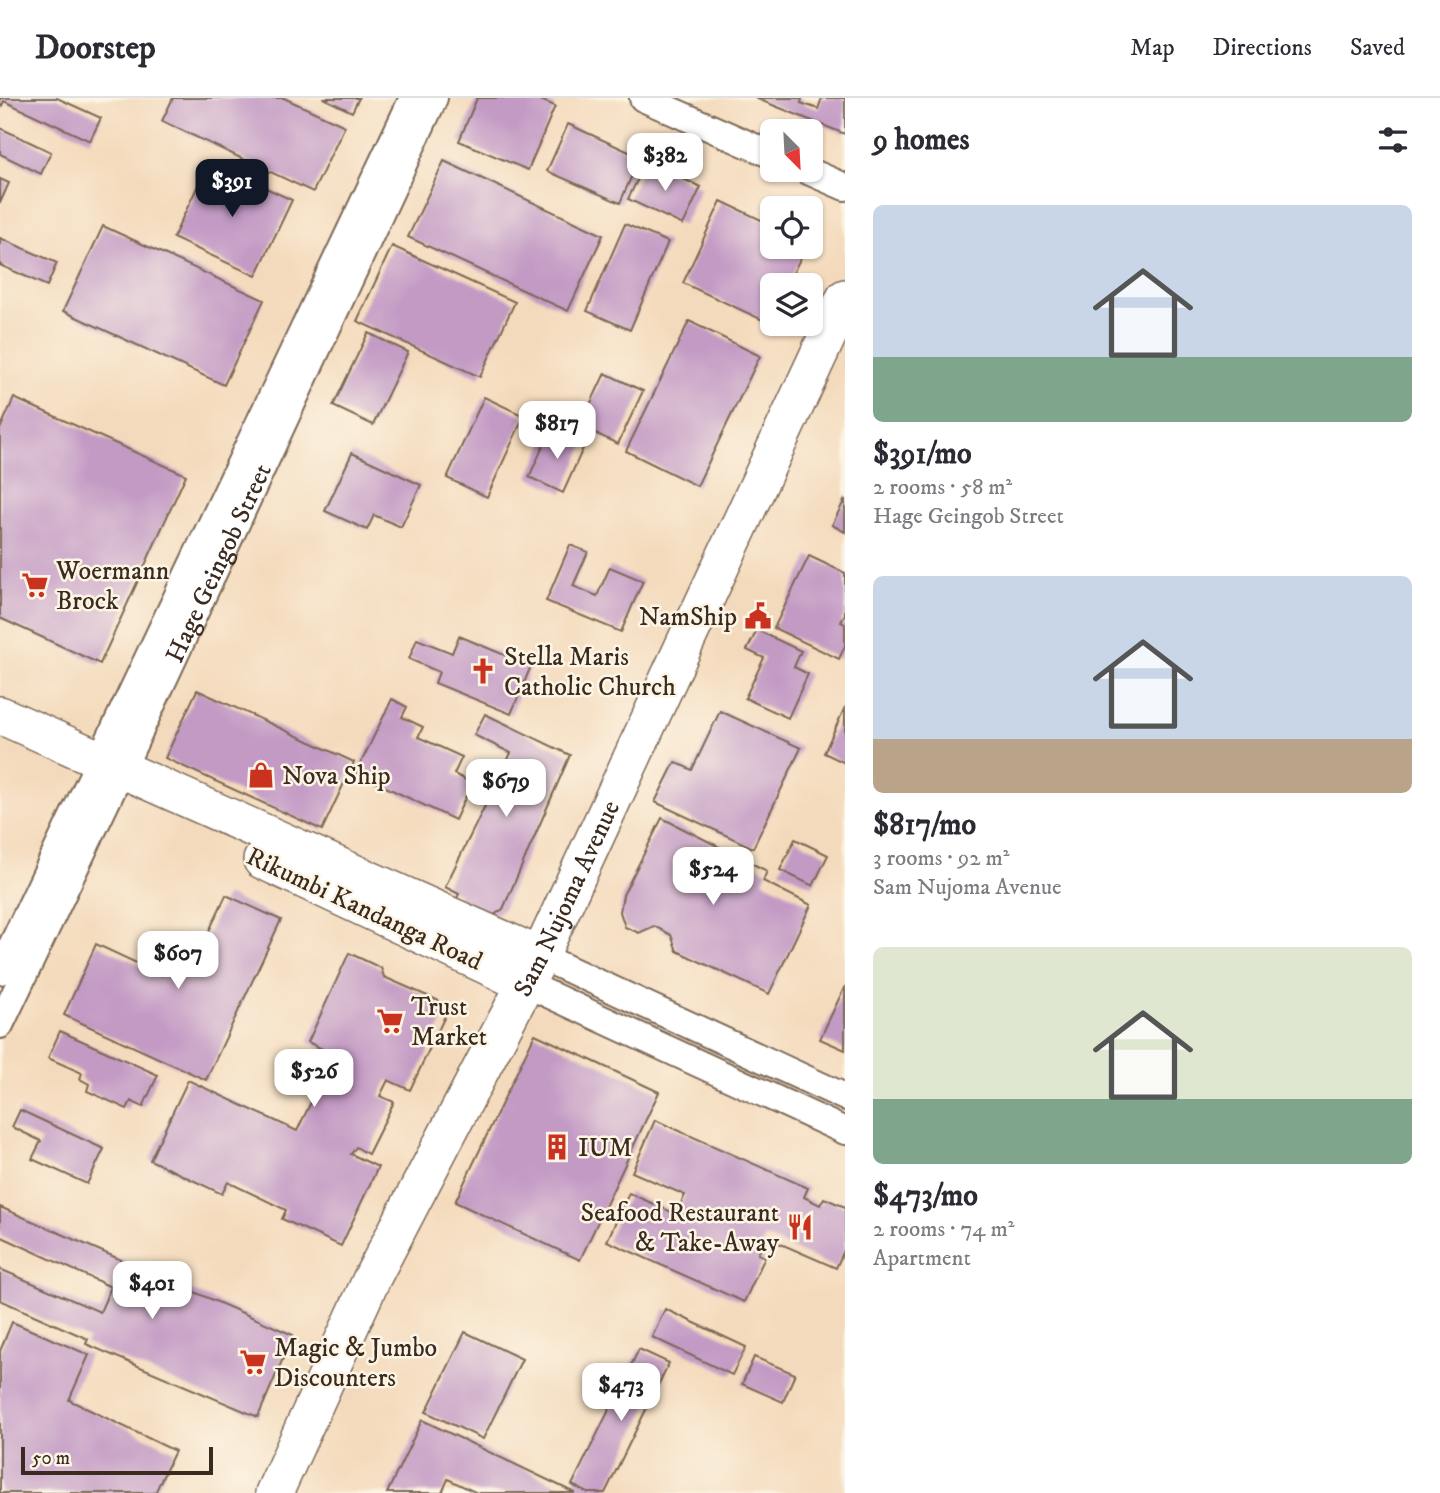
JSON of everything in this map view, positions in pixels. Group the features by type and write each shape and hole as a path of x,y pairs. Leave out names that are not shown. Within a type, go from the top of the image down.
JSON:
{"main road":[{"name":"Sam Nujoma Avenue","path":"274,1493 372,1278 532,970 845,298"},
{"name":"Rikumbi Kandanga Road","path":"0,715 106,775 532,970"},
{"name":"Rikumbi Kandanga Road","path":"0,738 106,775"}],"street":[{"name":"Hage Geingob Street","path":"0,1025 106,775 413,98"},
{"name":"Hage Geingob Street","path":"0,971 106,775 434,98"},
{"path":"643,98 760,150"},
{"path":"823,177 845,187"},
{"name":"Rikumbi Kandanga Road","path":"532,970 845,1097"},
{"name":"Rikumbi Kandanga Road","path":"532,970 845,1131"}],"building":[{"path":"0,98 57,98 101,118 90,141 4,101 0,110"},
{"path":"173,98 284,98 345,126 313,192 162,121"},
{"path":"323,98 359,98 352,112"},
{"path":"477,98 536,98 555,106 528,170 459,141"},
{"path":"755,98 799,98 802,99 801,103 818,109 822,98 845,98 845,134 823,125 823,119 808,119"},
{"path":"568,124 640,157 620,203 547,171"},
{"path":"0,128 51,152 41,174 0,154"},
{"path":"444,161 603,235 568,311 408,237"},
{"path":"209,162 292,200 256,276 173,238"},
{"path":"646,162 701,187 683,225 628,199"},
{"path":"0,179 9,183 0,203"},
{"path":"721,201 760,219 760,259 800,259 793,273 760,273 760,319 683,283"},
{"path":"625,224 668,242 630,330 587,311"},
{"path":"103,226 264,300 224,385 63,311"},
{"path":"0,238 57,263 47,286 0,265"},
{"path":"392,246 515,302 480,377 357,321"},
{"path":"689,321 760,356 697,486 626,451"},
{"path":"368,333 408,352 373,425 333,406"},
{"path":"605,373 643,391 618,444 580,426"},
{"path":"484,397 524,416 487,497 447,478"},
{"path":"14,398 186,475 100,664 0,618 0,429"},
{"path":"551,429 585,444 563,493 529,477"},
{"path":"352,453 421,485 401,527 374,515 367,530 325,511"},
{"path":"845,499 845,532 832,525"},
{"path":"570,545 588,552 573,586 597,596 610,567 643,581 621,632 546,601"},
{"path":"809,556 845,573 845,614 841,622 845,624 845,646 839,659 774,628"},
{"path":"757,630 801,651 794,667 808,674 788,718 745,698 764,658 747,650"},
{"path":"459,636 531,666 511,714 435,683 439,672 409,659 417,639 452,653"},
{"path":"197,690 354,762 322,830 165,758"},
{"path":"392,699 407,707 402,717 423,727 418,737 462,757 454,774 472,783 455,820 356,773"},
{"path":"845,707 845,763 824,753"},
{"path":"720,711 801,748 753,848 655,802 675,762 692,770"},
{"path":"485,714 570,755 503,909 488,919 455,902 459,894 445,887 511,753 474,735"},
{"path":"662,818 767,871 763,881 811,905 769,994 677,951 671,935 654,926 639,933 625,927 620,912 623,895"},
{"path":"795,839 828,855 813,886 780,870"},
{"path":"226,895 281,920 206,1080 64,1015 96,944 162,975 180,938 201,948"},
{"path":"349,953 381,968 384,977 439,1001 445,1016 410,1090 388,1080 380,1096 394,1102 368,1154 356,1147 351,1154 378,1167 341,1246 282,1219 286,1210 228,1182 222,1194 150,1160 188,1080 297,1131 334,1055 308,1042"},
{"path":"845,986 845,1050 820,1039"},
{"path":"60,1031 158,1075 143,1107 131,1101 127,1109 87,1091 89,1084 80,1079 82,1073 48,1058"},
{"name":"IUM","path":"535,1034 659,1092 580,1260 455,1202"},
{"path":"20,1110 104,1149 87,1184 32,1159 41,1141 12,1127"},
{"path":"655,1120 808,1188 804,1197 820,1205 824,1198 845,1207 845,1248 836,1268 765,1237 758,1254 765,1257 744,1302 607,1241 629,1193 676,1214 685,1195 632,1172"},
{"path":"0,1207 293,1335 258,1417 86,1344 88,1339 0,1300 0,1269 100,1312 111,1287 0,1236"},
{"path":"665,1309 746,1347 732,1375 652,1337"},
{"path":"12,1322 89,1355 69,1400 175,1451 155,1493 0,1493 0,1351"},
{"path":"465,1332 522,1359 483,1439 426,1412"},
{"path":"639,1349 669,1363 605,1493 588,1493 572,1485"},
{"path":"754,1357 795,1374 783,1402 742,1384"},
{"path":"422,1420 575,1493 477,1493 448,1479 442,1493 387,1493"}],"place":[{"name":"Woermann Brock","path":"35,585"},
{"name":"NamShip","path":"758,616"},
{"name":"Stella Maris Catholic Church","path":"483,671"},
{"name":"Nova Ship","path":"261,775"},
{"name":"Trust Market","path":"390,1021"},
{"name":"IUM","path":"557,1147"},
{"name":"Seafood Restaurant & Take-Away","path":"800,1227"},
{"name":"Magic & Jumbo Discounters","path":"253,1362"}]}
